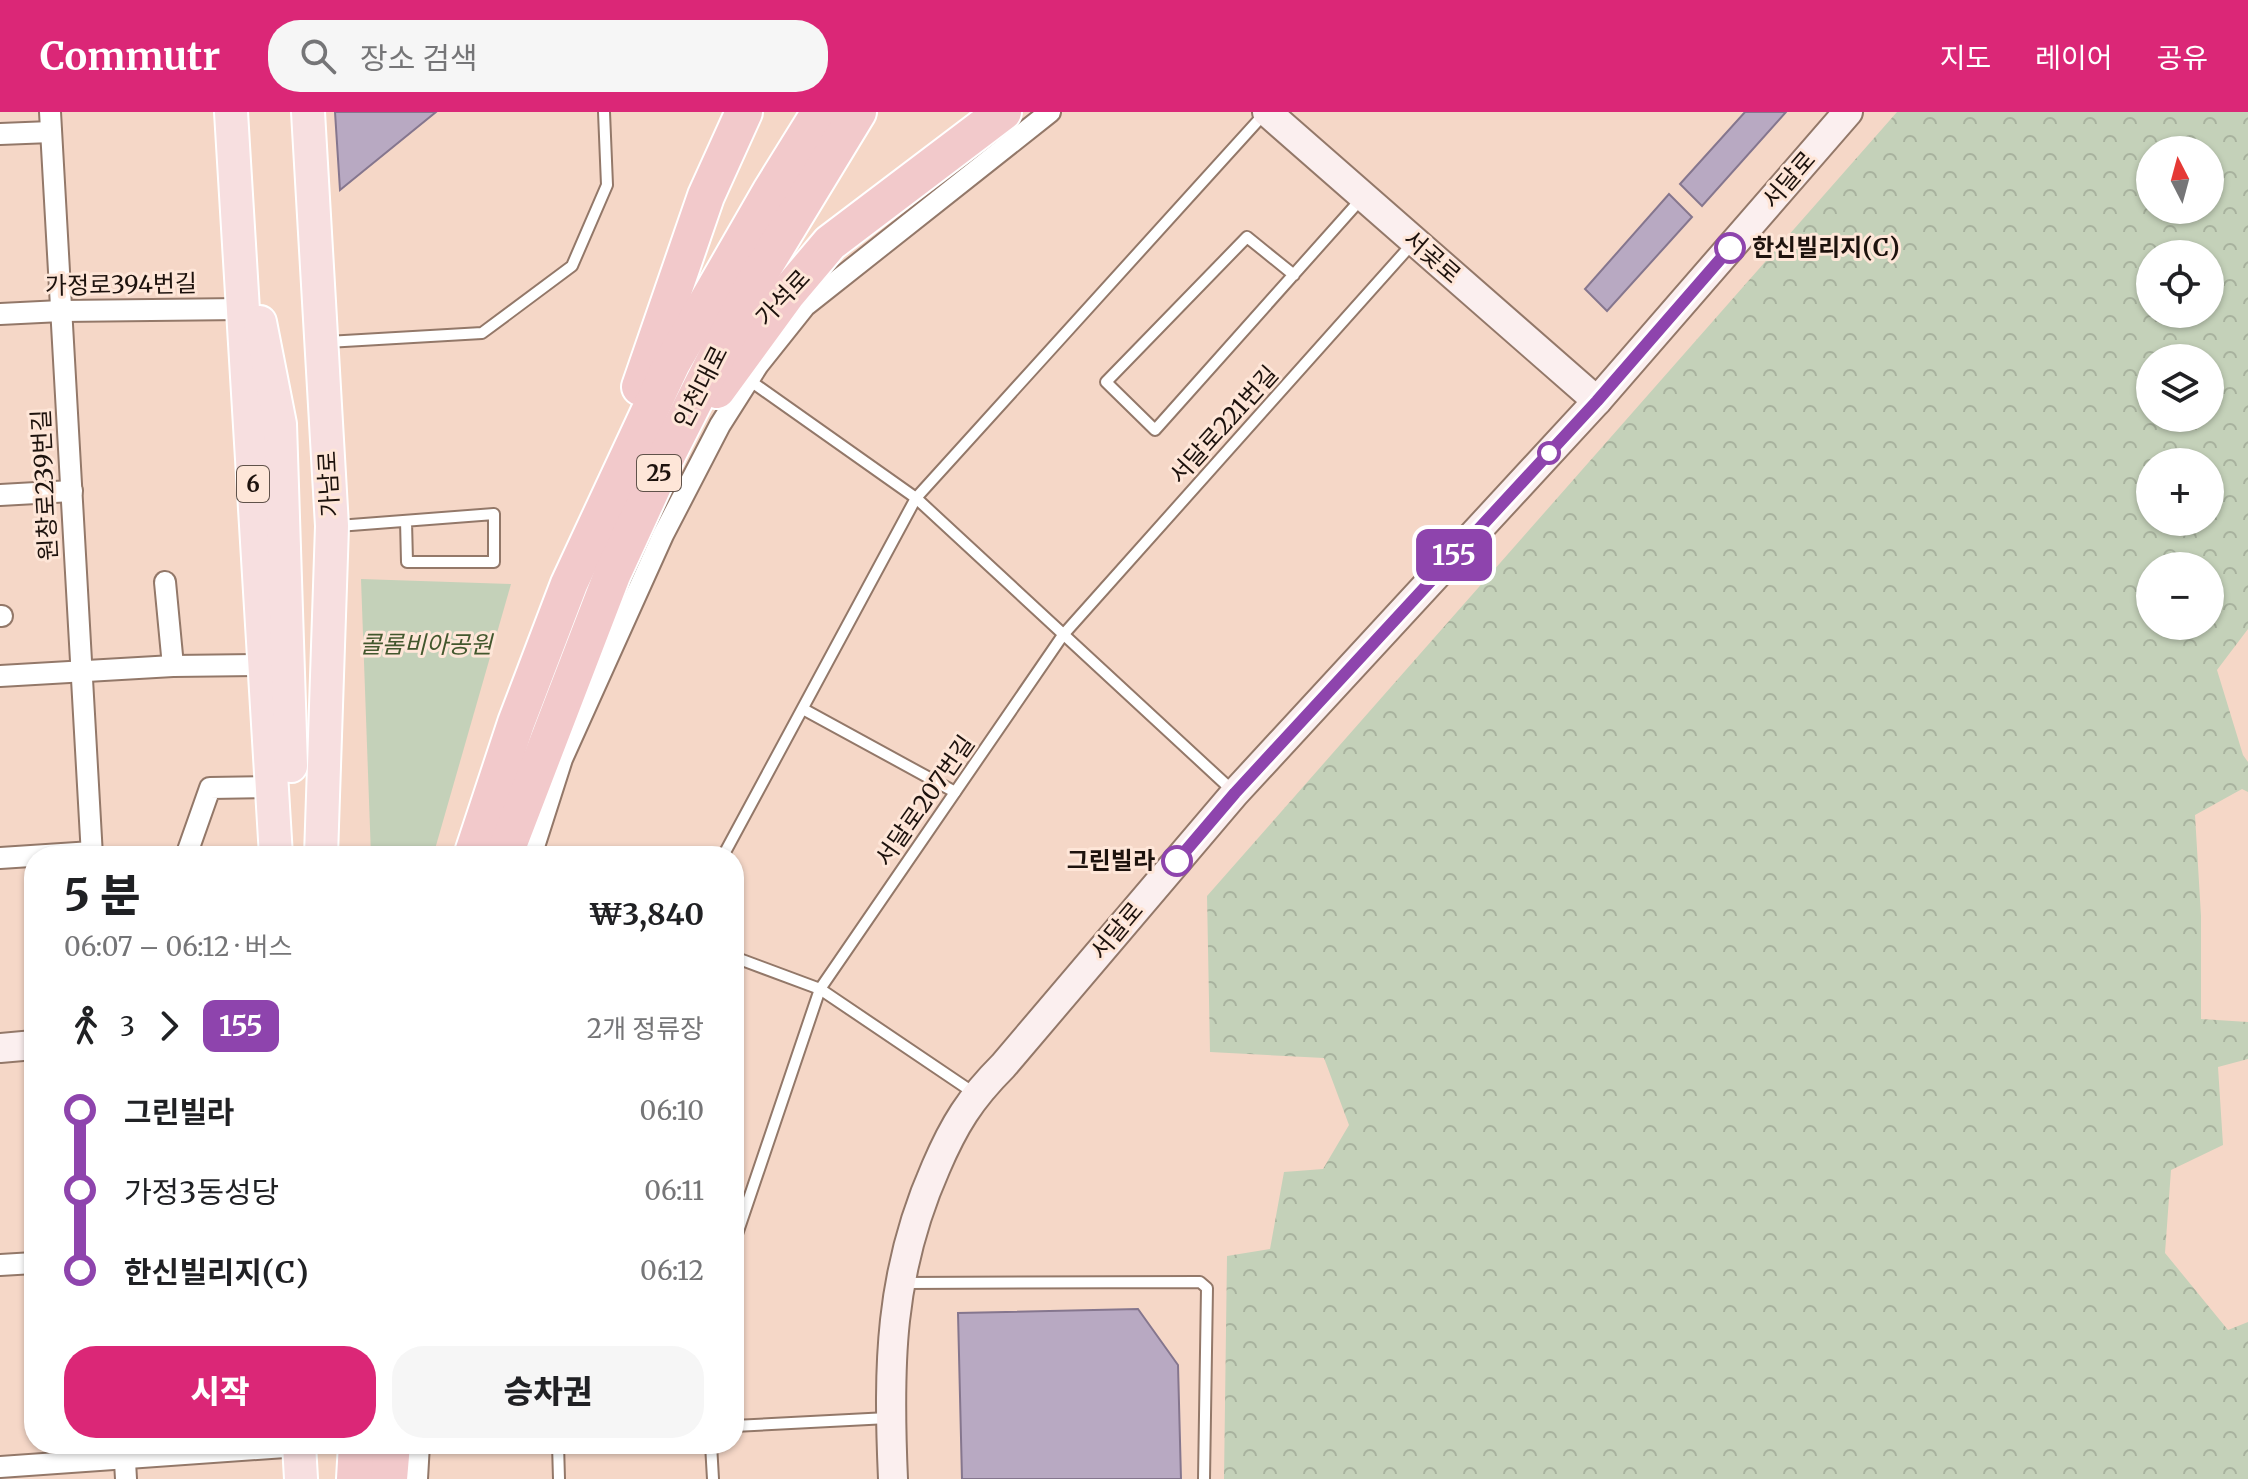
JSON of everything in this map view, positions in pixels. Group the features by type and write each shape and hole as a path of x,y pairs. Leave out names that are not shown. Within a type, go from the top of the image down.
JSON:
{"highway":[{"path":"569,584 706,196 744,112"},
{"name":"인천대로","path":"475,846 516,723 569,584 672,363 820,112"},
{"name":"인천대로","path":"508,846 612,575 669,451 754,283 858,112"},
{"path":"669,451 762,332 787,294 830,243 1003,112"},
{"path":"355,1479 356,1454"},
{"path":"389,1479 391,1454"}],"main road":[{"name":"6","path":"231,112 275,846"},
{"name":"가남로","path":"308,112 331,529 321,846"},
{"path":"238,213 280,424 293,846"},
{"path":"285,539 308,554 319,547 331,529"},
{"path":"300,1454 301,1479"}],"street":[{"name":"가석로","path":"534,846 562,759 663,535 720,425 749,380 805,306 1050,112"},
{"name":"서곶로","path":"1267,112 1597,401"},
{"name":"서달로","path":"893,1479 892,1334 898,1283 908,1238 926,1188 948,1140 975,1094 1003,1066 1235,793 1597,401 1848,112"},
{"path":"0,134 51,122"},
{"name":"원창로239번길","path":"51,122 92,846"},
{"name":"가정로394번길","path":"0,314 242,309"},
{"path":"0,495 72,491"},
{"path":"165,582 173,666"},
{"path":"0,676 173,666 263,665"},
{"path":"190,846 210,788 272,787"},
{"path":"0,858 24,857"},
{"path":"0,1048 24,1046"},
{"path":"0,1265 24,1264"},
{"path":"0,1467 201,1454"},
{"path":"417,1479 418,1454"}],"lane":[{"path":"321,343 482,333 572,266 607,185 604,112"},
{"path":"728,846 916,498 1267,112"},
{"path":"1294,275 1247,237 1106,382 1155,430 1294,275 1363,197"},
{"name":"서달로221번길","path":"1063,635 1414,241"},
{"path":"749,380 916,498 1235,793"},
{"path":"331,529 406,521 494,514 494,562 407,562 406,521"},
{"name":"서달로207번길","path":"744,1213 820,989 1063,635"},
{"path":"803,709 955,792"},
{"path":"744,961 820,989 975,1094"},
{"path":"898,1283 1200,1282 1207,1288 1204,1479"},
{"path":"744,1425 891,1418"},
{"path":"558,1454 559,1479"},
{"path":"712,1454 713,1479"}],"green space":[{"path":"1897,112 2248,112 2248,629 2217,670 2243,755 2248,762 2248,792 2242,789 2195,815 2201,916 2201,1019 2248,1022 2248,1059 2218,1067 2223,1145 2171,1170 2165,1253 2228,1330 2248,1322 2248,1479 1224,1479 1227,1256 1270,1249 1284,1172 1323,1169 1349,1125 1324,1058 1210,1052 1207,896"},
{"name":"콜롬비아공원","path":"361,579 511,584 436,846 371,846"}],"building":[{"path":"335,112 436,112 340,190"},
{"path":"1745,112 1786,112 1702,206 1680,184"},
{"path":"1669,194 1692,217 1607,311 1585,289"},
{"path":"1138,1309 1178,1365 1181,1479 962,1479 958,1313"}],"bus line":[{"name":"155","path":"1177,861 1235,793 1597,401 1730,248"}],"place":[{"name":"한신빌리지(C)","path":"1730,248"},
{"name":"그린빌라","path":"1177,861"}]}
